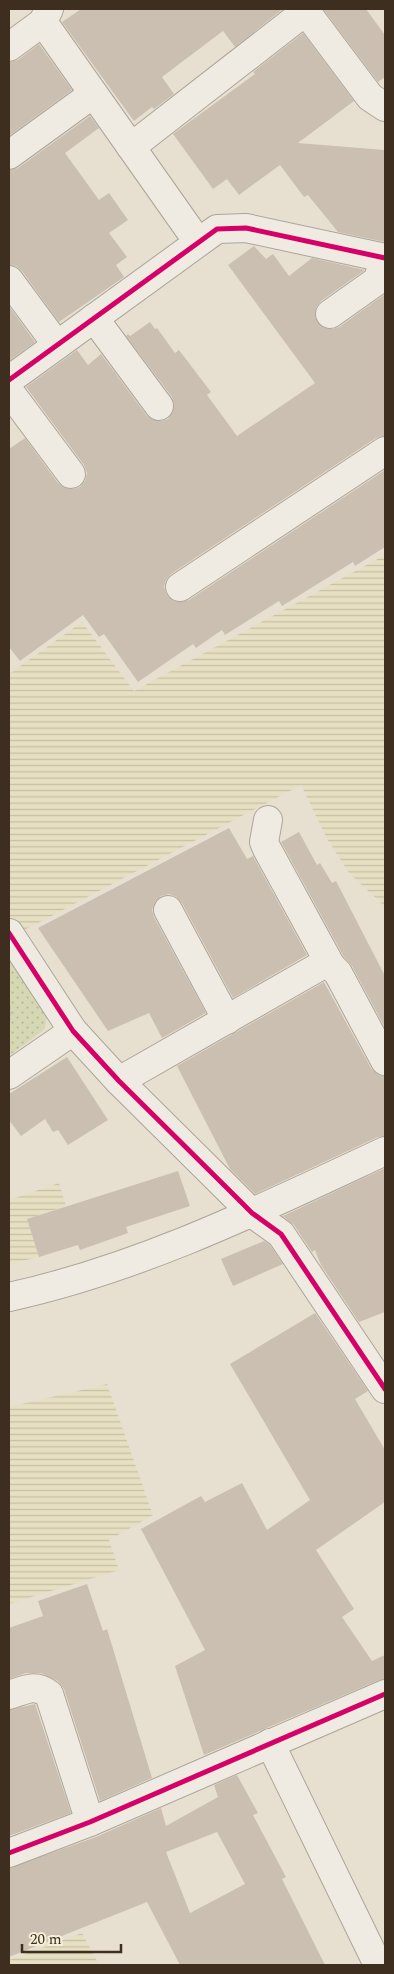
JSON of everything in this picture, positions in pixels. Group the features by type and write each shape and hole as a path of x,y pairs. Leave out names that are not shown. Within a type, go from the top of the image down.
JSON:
{"street":[{"path":"131,147 305,10 378,102"},
{"path":"9,47 46,15 93,94 198,242"},
{"path":"9,155 93,94"},
{"path":"9,380 217,229 246,228 385,258 378,280 330,314"},
{"path":"9,280 57,345"},
{"path":"94,318 159,406"},
{"path":"9,391 71,474"},
{"path":"180,587 385,451"},
{"path":"268,820 264,842 267,849 331,966 338,973 385,1061"},
{"path":"168,910 227,1020"},
{"path":"9,933 72,1031 120,1082 252,1213 281,1234 385,1389"},
{"path":"120,1082 322,965 331,966"},
{"path":"9,1075 72,1031"},
{"path":"9,1297 64,1284 120,1266 252,1213 385,1152"},
{"path":"9,1695 32,1687 42,1688 49,1694 90,1822"},
{"path":"9,1853 90,1822 385,1694"},
{"path":"270,1744 378,1965"}],"path":[{"path":"9,1005 9,1020"}],"shaded area":[{"path":"385,555 385,907 349,873 327,839 301,785 19,933 9,917 9,674 82,622 134,691"},
{"path":"59,1183 66,1206 27,1219 39,1257 9,1264 9,1200"},
{"path":"107,1384 153,1515 109,1540 119,1570 9,1604 9,1407"},
{"path":"82,1933 99,1965 9,1965 9,1960"}],"green space":[{"path":"9,958 47,1015 45,1029 9,1056"}],"building":[{"path":"81,9 283,9 235,47 223,31 162,77 174,94 154,109 152,107 134,121 62,22"},
{"path":"323,9 366,9 385,35 385,77 378,82"},
{"path":"303,33 354,101 298,143 385,150 385,242 338,232 308,195 304,197 280,165 239,195 227,179 213,189 173,134 255,74 253,72"},
{"path":"39,44 72,90 9,136 9,62 18,60"},
{"path":"90,116 99,128 65,153 99,200 109,193 128,220 109,233 127,257 116,265 124,277 59,322 22,271 16,266 9,265 9,170 18,168"},
{"path":"254,246 266,259 273,254 289,276 312,258 365,270 321,301 316,307 315,316 318,323 324,328 332,329 339,327 385,294 385,436 376,438 171,574 166,580 164,587 167,595 174,601 189,600 385,470 385,547 355,566 353,562 282,606 279,601 225,635 222,630 196,648 193,644 138,682 104,634 99,637 83,615 20,661 9,647 9,449 25,438 58,483 65,488 73,489 80,487 85,481 87,473 84,465 26,387 77,350 88,365 101,354 147,416 153,420 161,421 168,419 173,412 174,404 172,397 126,336 128,334 130,336 150,322 155,329 157,328 175,353 179,350 211,392 207,395 237,436 315,383 228,265"},
{"path":"9,306 35,342 9,361"},
{"path":"229,828 247,859 253,856 307,955 233,998 182,903 176,897 169,894 161,896 155,902 152,910 154,917 206,1013 162,1038 149,1013 108,1031 38,928"},
{"path":"299,832 317,865 320,863 332,883 336,881 385,976 385,1028 281,842"},
{"path":"324,982 371,1068 377,1074 385,1076 385,1136 378,1137 255,1194 230,1169 177,1066"},
{"path":"67,1057 108,1120 68,1145 58,1130 53,1132 45,1119 21,1136 9,1120 9,1094"},
{"path":"385,1168 385,1312 359,1322 321,1265 315,1250 312,1252 294,1225 283,1216"},
{"path":"178,1171 190,1206 126,1227 128,1233 80,1250 78,1245 39,1257 27,1219"},
{"path":"264,1241 270,1245 283,1264 233,1286 221,1259"},
{"path":"315,1313 368,1391 355,1399 385,1450 385,1502 316,1550 354,1609 342,1617 372,1661 385,1655 385,1679 204,1755 175,1666 205,1650 141,1529 201,1496 205,1502 242,1483 267,1530 310,1500 230,1364"},
{"path":"87,1584 103,1631 107,1629 152,1778 100,1801 64,1689 58,1681 41,1673 26,1673 9,1679 9,1628 43,1616 38,1601"},
{"path":"35,1704 71,1813 9,1836 9,1710"},
{"path":"237,1775 258,1813 253,1815 286,1877 282,1879 325,1965 180,1965 147,1902 9,1957 9,1868 96,1837 161,1808 166,1826 218,1797 214,1785","holes":["217,1832 245,1884 190,1913 166,1852"]}],"cycle path":[{"path":"9,380 217,229 246,228 385,258"},
{"path":"9,933 73,1031 119,1081 252,1213 281,1234 385,1389"},
{"path":"9,1853 90,1822 385,1694"}]}
